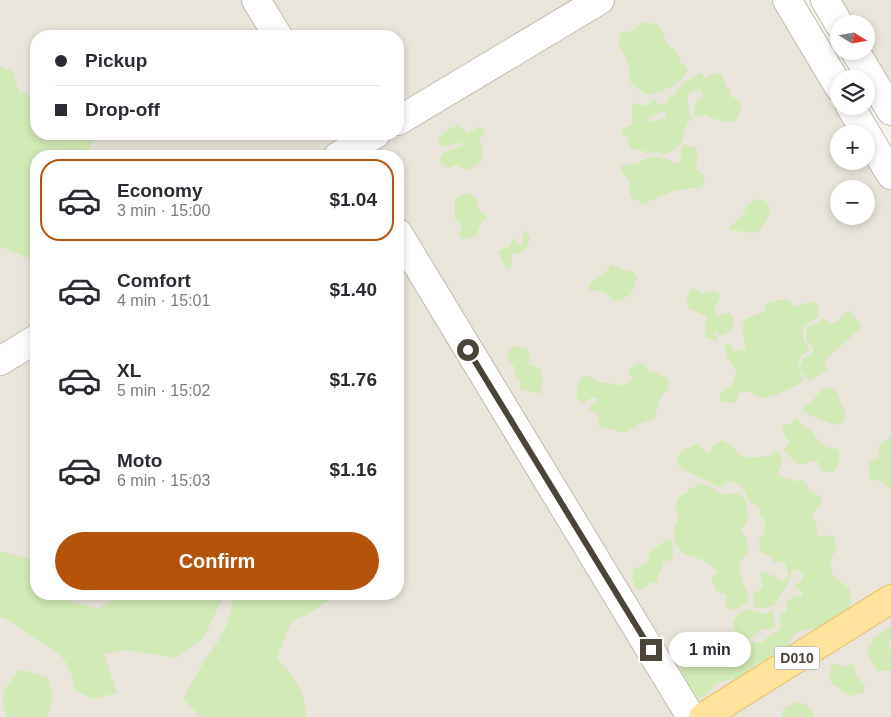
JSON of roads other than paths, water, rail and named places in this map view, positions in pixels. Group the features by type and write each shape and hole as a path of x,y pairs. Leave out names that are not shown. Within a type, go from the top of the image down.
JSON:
{"main road":[{"name":"D010","path":"703,717 891,599"}],"street":[{"path":"256,0 274,30"},
{"path":"404,117 600,0"},
{"path":"787,0 830,72"},
{"path":"825,0 834,15"},
{"path":"860,60 891,111"},
{"path":"855,115 891,175"},
{"path":"344,149 363,140"},
{"path":"404,242 691,717"},
{"path":"0,361 30,343"}]}
